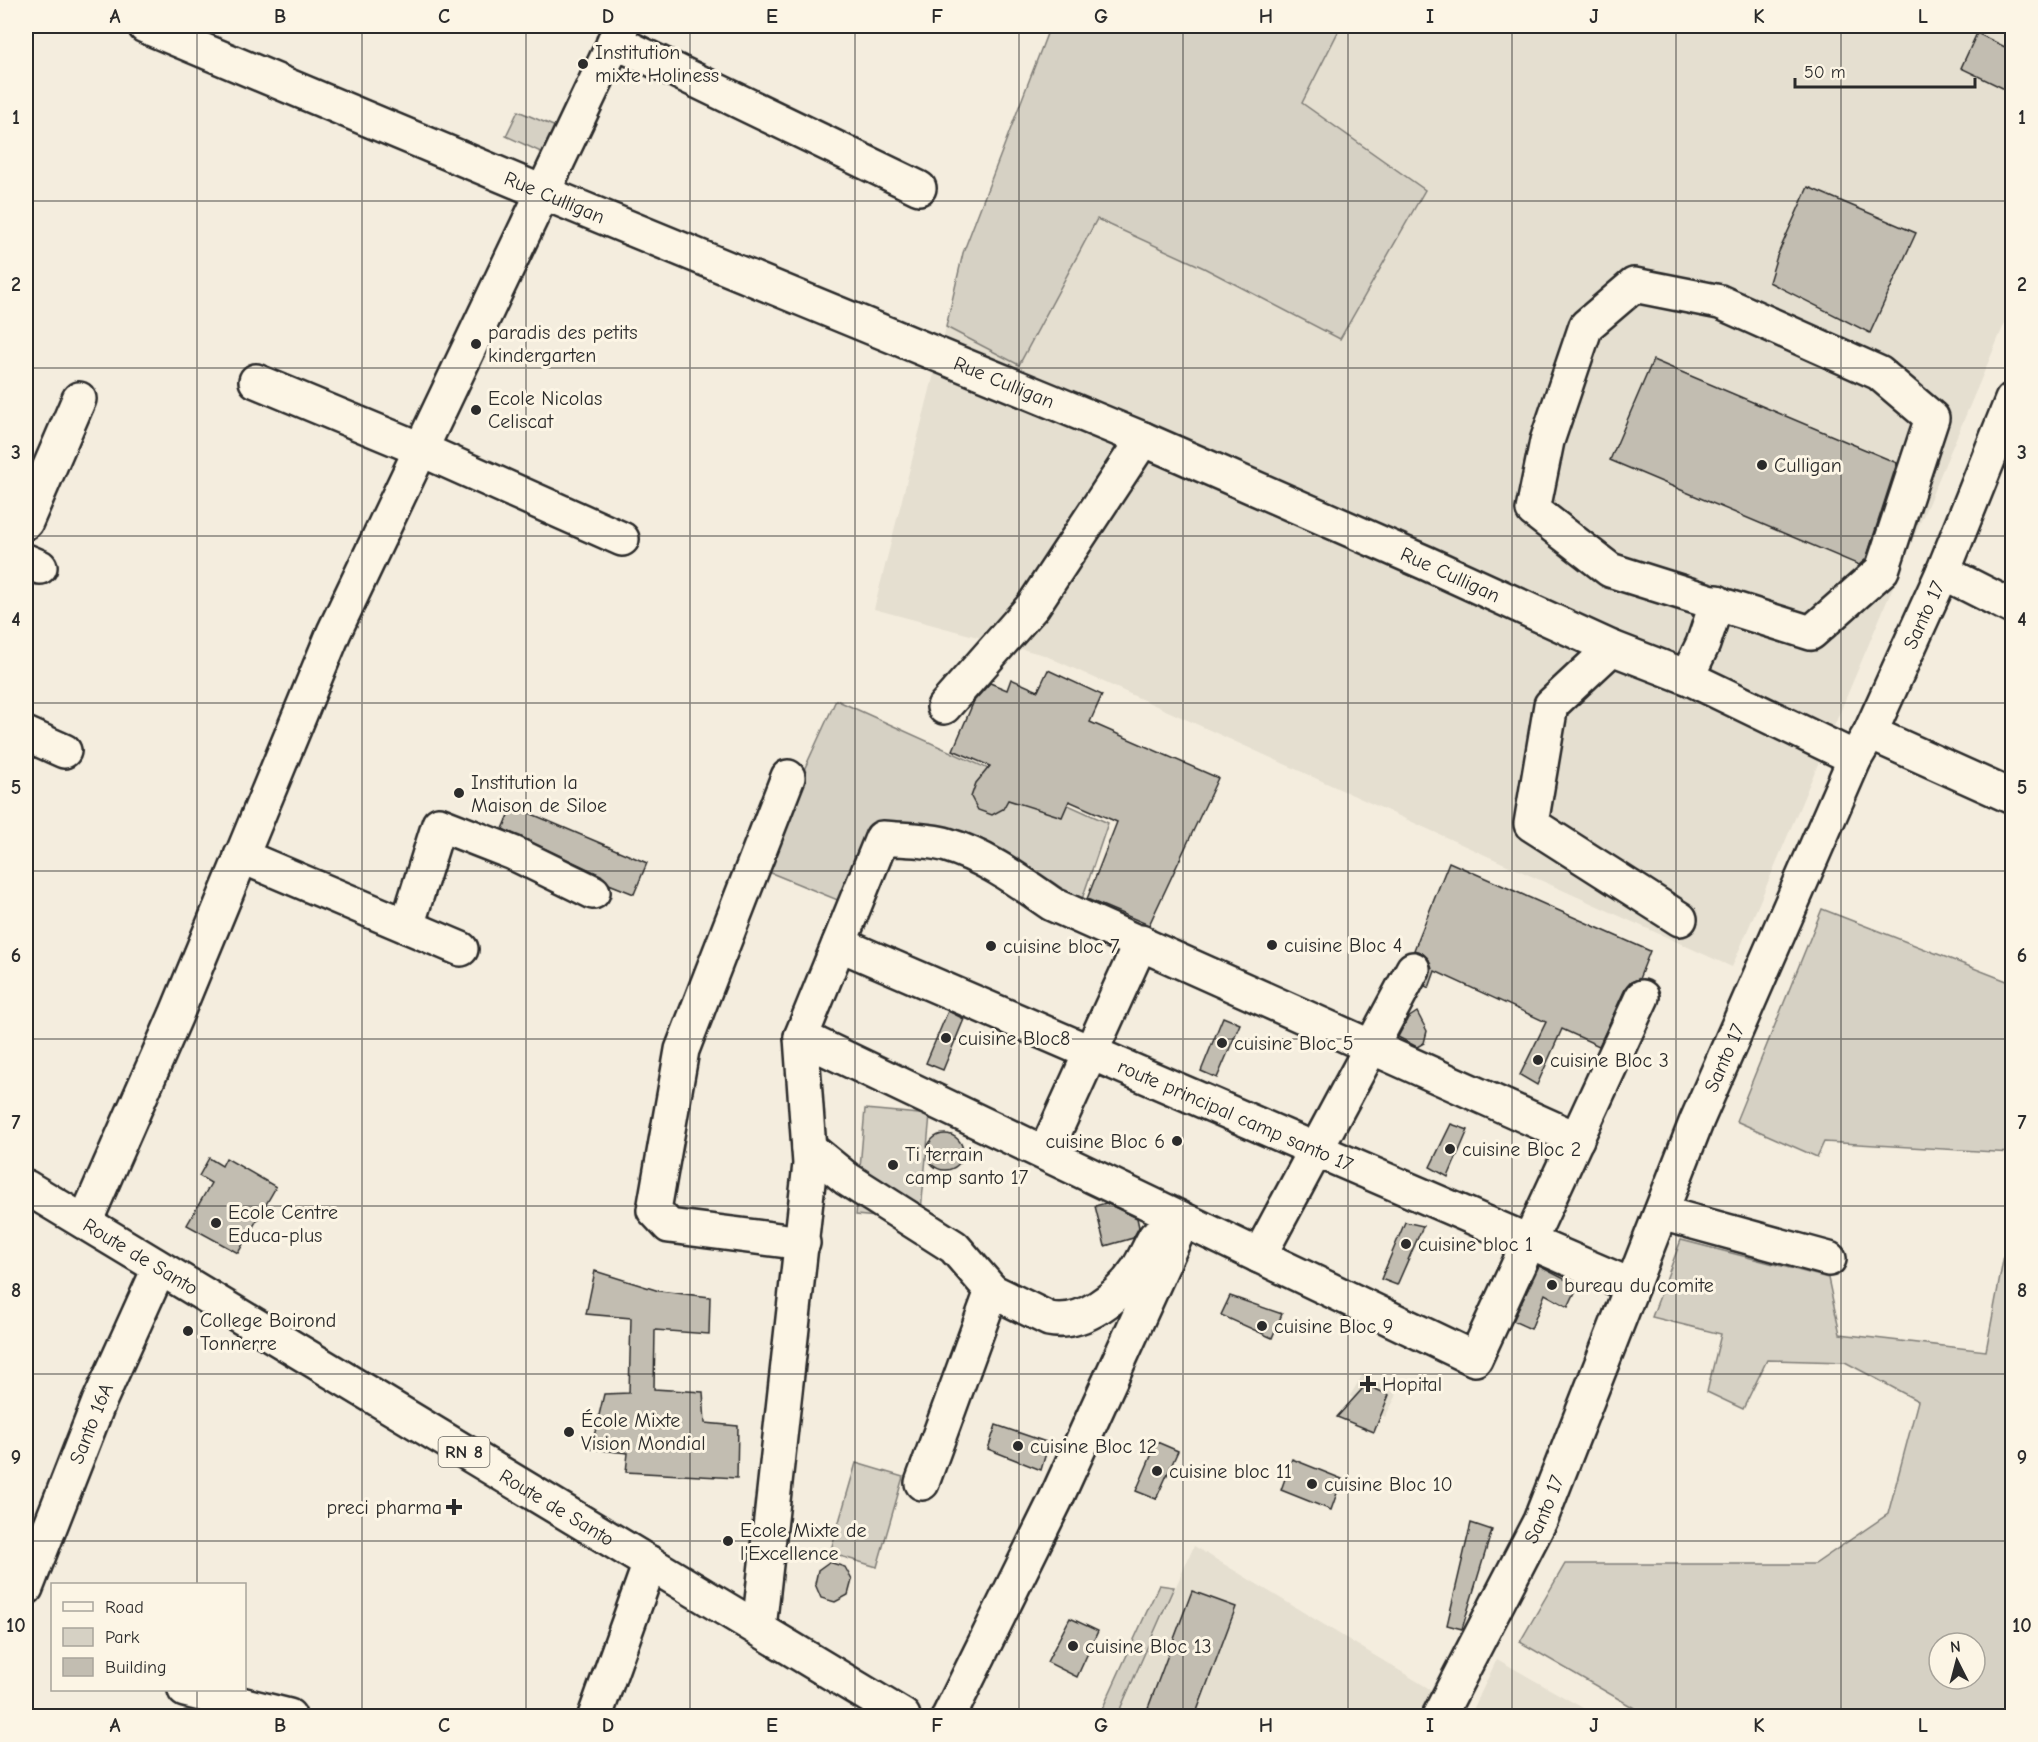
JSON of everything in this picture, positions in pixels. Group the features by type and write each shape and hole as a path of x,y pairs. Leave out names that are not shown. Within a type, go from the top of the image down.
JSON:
{"street":[{"name":"Rue Culligan","path":"145,26 1143,439 1426,562 1612,648 1863,745 2013,797"},
{"path":"85,1222 176,1015 334,632 618,33 920,188"},
{"path":"1634,285 1720,302 1741,311 1879,373 1932,418 1882,570 1810,633 1717,602 1610,570 1533,510 1547,441 1586,326 1634,285"},
{"path":"256,381 420,449 622,539"},
{"path":"26,522 79,399"},
{"name":"Santo 17","path":"1438,1716 1540,1521 1697,1120 1863,745 1943,572 2013,400"},
{"path":"944,707 1033,606 1143,439"},
{"path":"1943,572 2013,608"},
{"path":"1687,677 1703,644 1717,602"},
{"path":"1612,648 1551,705 1531,824 1680,919"},
{"path":"26,734 64,751"},
{"path":"788,777 682,1050 654,1210 660,1221 669,1226 803,1243"},
{"path":"407,926 440,824 513,853 593,892"},
{"path":"759,1628 803,1243 809,1154 801,1037 882,838 945,845 969,853 1016,879 1052,904 1576,1139"},
{"path":"242,856 461,949"},
{"path":"1045,1152 1141,942"},
{"name":"route principal camp santo 17","path":"839,944 1632,1286"},
{"path":"1259,1256 1413,969"},
{"path":"801,1037 1475,1359 1642,997"},
{"path":"809,1154 954,1247 992,1291 1049,1318 1079,1318 1119,1291 1176,1216"},
{"name":"Route de Santo","path":"26,1187 903,1716"},
{"path":"1661,1213 1830,1259"},
{"path":"949,1716 1055,1501 1176,1216"},
{"name":"Santo 16A","path":"27,1585 99,1402 159,1269"},
{"path":"922,1483 992,1291"},
{"path":"595,1716 650,1563"},
{"path":"193,1691 290,1716"}],"shaded area":[{"path":"1341,26 2012,26 2012,306 1732,967 1044,655 874,609 946,327 1019,365 1097,218 1204,268 1301,103"},
{"name":"Hopital","path":"1363,1374 1397,1395 1385,1417 1350,1396"},
{"path":"1194,1546 1443,1697 1465,1716 1118,1716"},
{"path":"1497,1659 1597,1716 1470,1716"}],"green space":[{"path":"1050,26 1341,26 1302,103 1425,190 1340,339 1204,268 1097,219 1019,365 946,327 963,253"},
{"path":"518,111 558,128 545,154 506,136"},
{"path":"836,700 1108,823 1079,908 880,833 850,905 759,868"},
{"path":"1822,909 2012,983 2012,1153 1824,1142 1817,1157 1736,1121"},
{"name":"Ti terrain camp santo 17","path":"865,1109 930,1115 920,1221 856,1215"},
{"path":"2012,1213 2012,1716 1648,1716 1520,1642 1565,1564 1815,1564 1888,1514 1918,1401 1845,1362 1767,1360 1743,1409 1707,1392 1721,1334 1652,1317 1681,1240 1828,1278 1840,1334 1986,1351"},
{"path":"856,1463 903,1477 877,1567 830,1553"},
{"path":"1159,1585 1174,1587 1117,1716 1099,1716"}],"building":[{"path":"1977,33 2013,51 2013,93 1961,68"},
{"path":"1808,187 1916,233 1870,333 1769,282 1777,256"},
{"name":"Culligan","path":"1653,360 1897,463 1866,559 1859,565 1610,460"},
{"path":"1048,670 1102,695 1090,722 1218,778 1149,925 1087,899 1117,822 1069,801 1062,817 1008,800 1003,809 992,815 978,810 971,797 976,783 990,766 953,750 974,701 990,683 1007,690 1011,679 1038,691"},
{"path":"513,806 647,863 634,894 609,884 601,875 503,829"},
{"path":"1449,862 1650,951 1639,979 1631,982 1625,989 1599,1046 1562,1029 1537,1085 1520,1075 1546,1022 1435,971 1429,988 1425,986 1432,969 1429,960 1422,953 1414,950"},
{"name":"cuisine Bloc8","path":"948,1011 964,1019 943,1070 926,1063"},
{"path":"1417,1012 1427,1031 1424,1043 1417,1047 1398,1037 1408,1018"},
{"name":"cuisine Bloc 5","path":"1223,1017 1240,1024 1217,1078 1201,1071"},
{"name":"cuisine Bloc 2","path":"1451,1124 1468,1130 1448,1177 1430,1167"},
{"path":"945,1134 957,1140 963,1152 957,1164 945,1170 933,1164 927,1152 933,1140"},
{"path":"209,1158 222,1166 226,1158 276,1187 238,1253 187,1225 211,1183 199,1176"},
{"path":"1106,1203 1137,1218 1139,1227 1133,1238 1105,1246 1095,1206"},
{"name":"cuisine bloc 1","path":"1405,1222 1423,1226 1397,1285 1381,1279"},
{"path":"1539,1266 1578,1286 1568,1307 1545,1294 1531,1329 1513,1321"},
{"path":"595,1271 659,1291 710,1297 709,1334 655,1330 654,1389 703,1392 705,1423 738,1426 737,1478 626,1472 628,1453 591,1449 604,1394 629,1393 631,1318 586,1314"},
{"name":"cuisine Bloc 9","path":"1230,1296 1282,1314 1272,1338 1221,1315"},
{"path":"1366,1385 1389,1395 1374,1432 1337,1417"},
{"name":"cuisine Bloc 12","path":"996,1425 1049,1443 1041,1470 988,1449"},
{"name":"cuisine bloc 11","path":"1157,1442 1178,1451 1156,1499 1136,1491"},
{"name":"cuisine Bloc 10","path":"1292,1459 1342,1479 1331,1510 1281,1490"},
{"path":"1471,1523 1492,1530 1462,1629 1447,1625"},
{"path":"829,1562 845,1567 852,1580 848,1595 835,1602 821,1598 815,1584 818,1570"},
{"path":"1192,1591 1236,1607 1195,1716 1145,1716"},
{"name":"cuisine Bloc 13","path":"1070,1618 1098,1631 1077,1677 1047,1662"}],"place":[{"name":"Institution mixte Holiness","path":"583,64"},
{"name":"paradis des petits kindergarten","path":"476,344"},
{"name":"Ecole Nicolas Celiscat","path":"476,410"},
{"name":"Culligan","path":"1762,465"},
{"name":"Institution la Maison de Siloe","path":"459,793"},
{"name":"cuisine Bloc 4","path":"1272,945"},
{"name":"cuisine bloc 7","path":"991,946"},
{"name":"cuisine Bloc8","path":"946,1038"},
{"name":"cuisine Bloc 5","path":"1222,1043"},
{"name":"cuisine Bloc 3","path":"1538,1060"},
{"name":"cuisine Bloc 6","path":"1177,1141"},
{"name":"cuisine Bloc 2","path":"1450,1149"},
{"name":"Ti terrain camp santo 17","path":"893,1165"},
{"name":"Ecole Centre Educa-plus","path":"216,1223"},
{"name":"cuisine bloc 1","path":"1406,1244"},
{"name":"bureau du comite","path":"1552,1285"},
{"name":"cuisine Bloc 9","path":"1262,1326"},
{"name":"College Boirond Tonnerre","path":"188,1331"},
{"name":"Hopital","path":"1368,1384"},
{"name":"École Mixte Vision Mondial","path":"569,1432"},
{"name":"cuisine Bloc 12","path":"1018,1446"},
{"name":"cuisine bloc 11","path":"1157,1471"},
{"name":"cuisine Bloc 10","path":"1312,1484"},
{"name":"preci pharma","path":"454,1507"},
{"name":"Ecole Mixte de l'Excellence","path":"728,1541"},
{"name":"cuisine Bloc 13","path":"1073,1646"}]}
